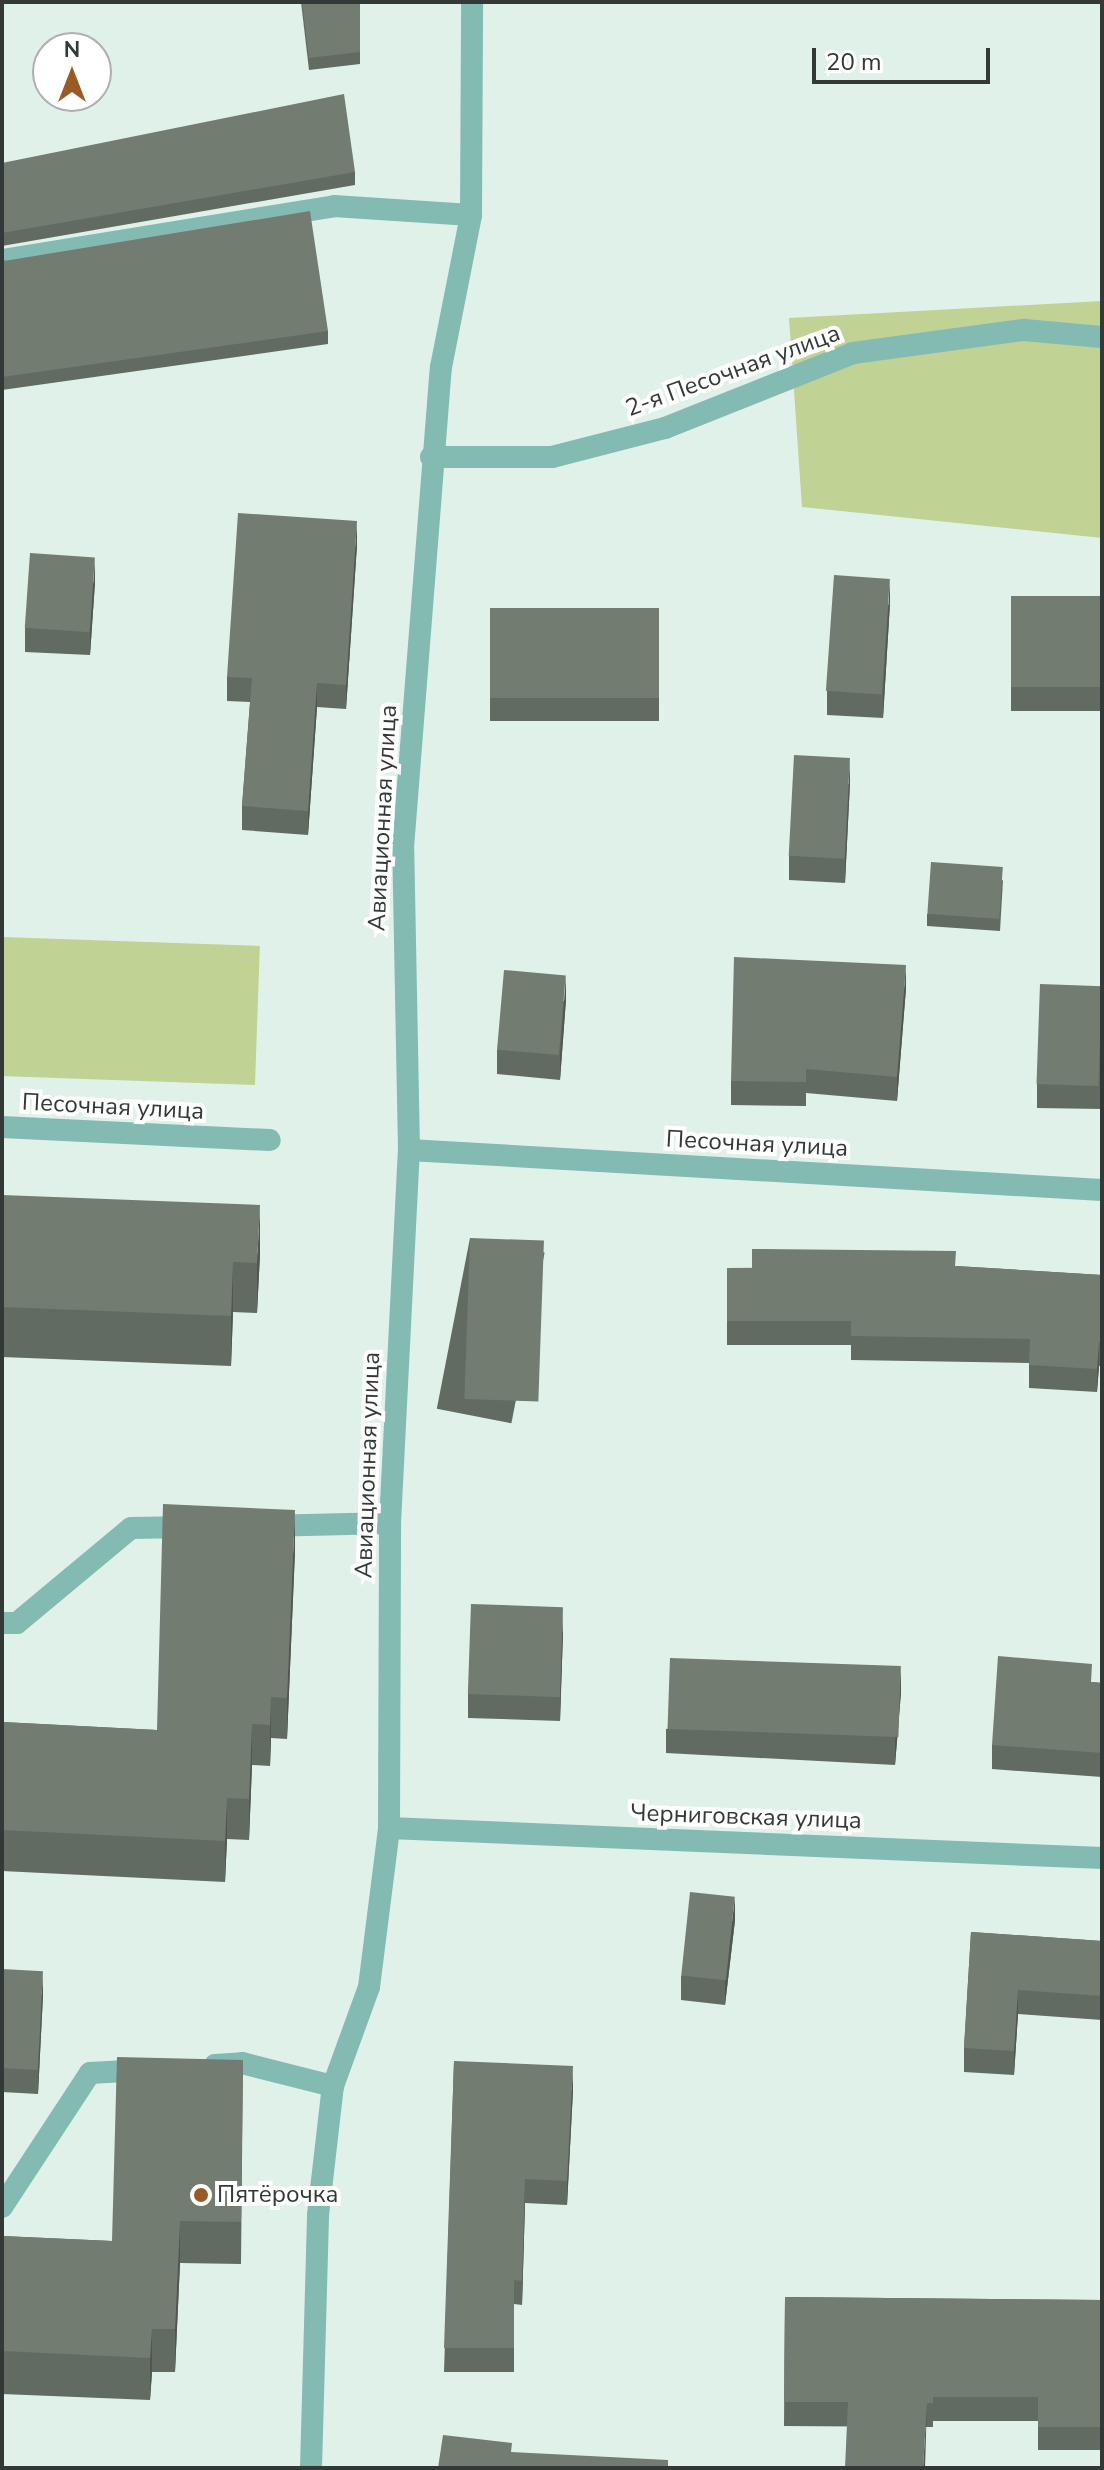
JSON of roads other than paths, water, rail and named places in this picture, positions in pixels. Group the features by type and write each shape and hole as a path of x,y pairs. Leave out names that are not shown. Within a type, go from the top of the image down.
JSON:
{"street":[{"name":"Авиационная улица","path":"311,2468 318,2215 333,2086 369,1987 389,1828 390,1523 409,1150 403,848 431,457 441,367 471,215 472,2"},
{"path":"2,260 334,206 471,215"},
{"name":"2-я Песочная улица","path":"431,457 552,457 665,428 853,353 1024,330 1102,337"},
{"name":"Песочная улица","path":"2,1127 270,1140"},
{"name":"Песочная улица","path":"409,1150 1102,1190"},
{"path":"237,1526 390,1523"},
{"path":"2,1623 17,1623 131,1528 207,1527"},
{"name":"Черниговская улица","path":"389,1828 1102,1858"},
{"path":"197,2066 242,2063 333,2086"},
{"path":"2,2207 90,2073 166,2068"}],"place":[{"name":"Пятёрочка","path":"201,2195"}]}
